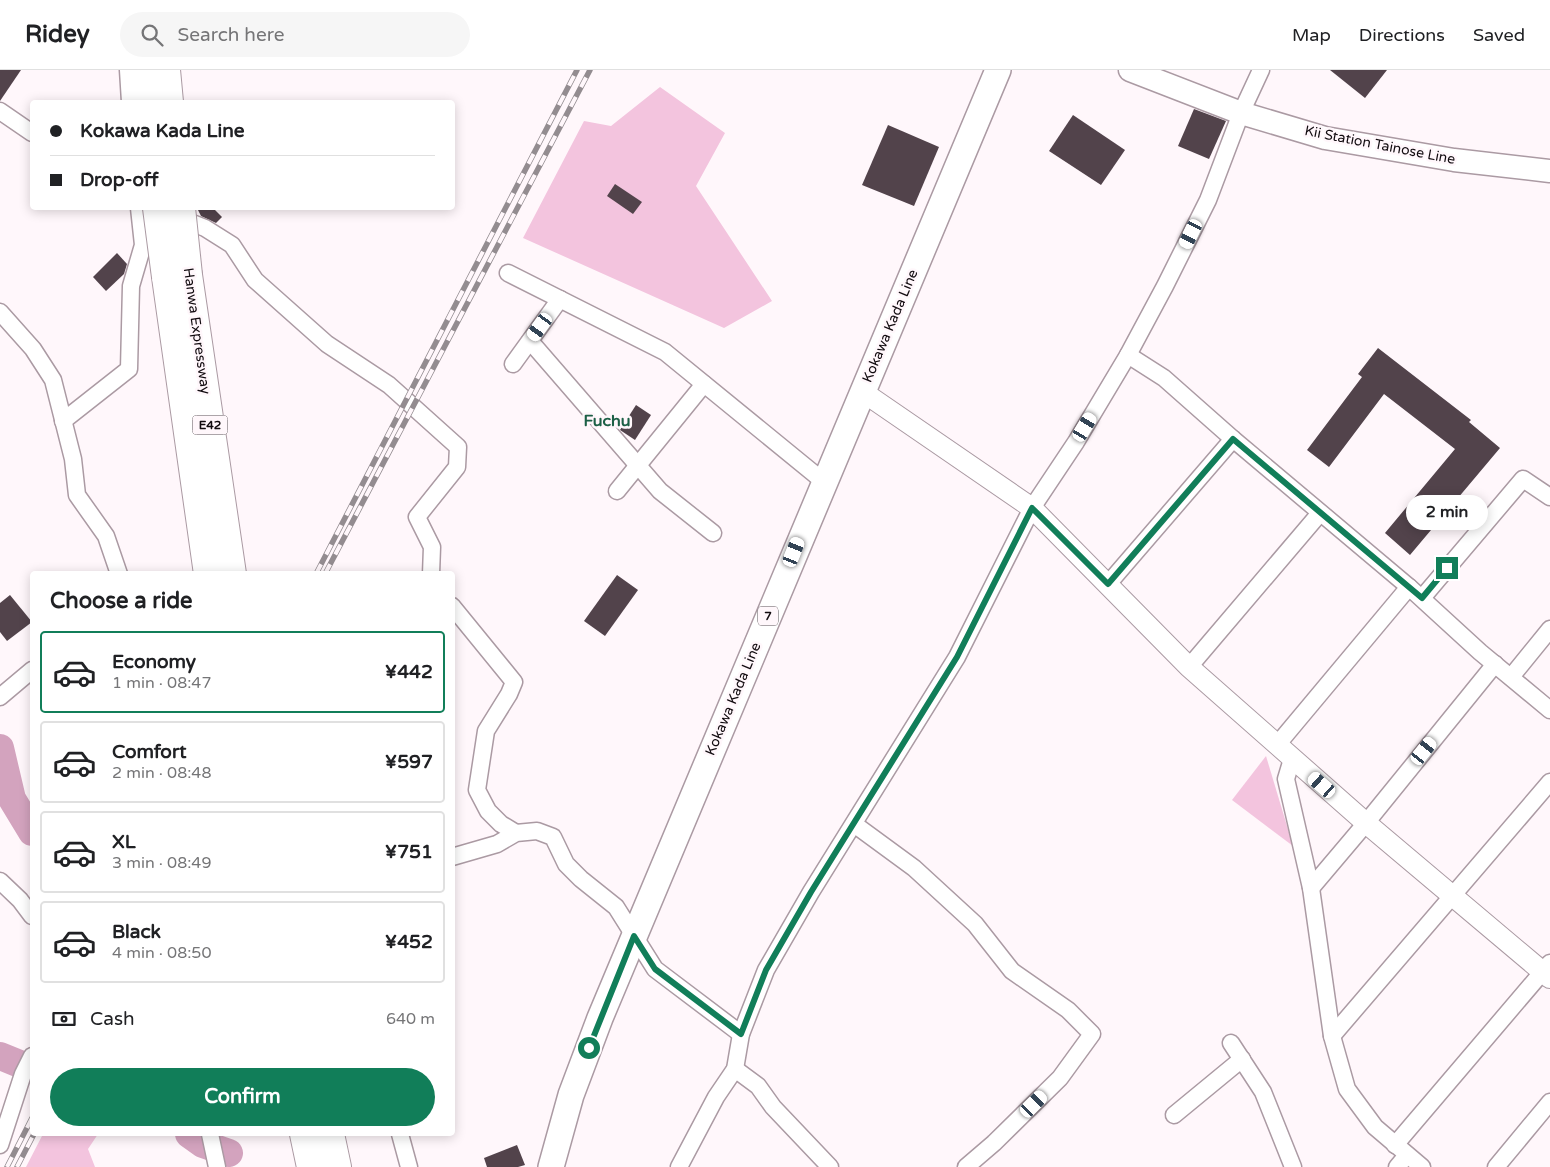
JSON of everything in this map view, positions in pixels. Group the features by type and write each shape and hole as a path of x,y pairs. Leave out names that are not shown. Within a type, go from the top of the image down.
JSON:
{"highway":[{"path":"141,70 145,100"},
{"path":"166,70 169,100"},
{"name":"Hanwa Expressway","path":"158,210 177,276 231,571"},
{"name":"Hanwa Expressway","path":"180,210 177,276 208,571"},
{"path":"304,1136 311,1167"},
{"path":"330,1136 337,1167"}],"main road":[{"name":"Kokawa Kada Line","path":"551,1167 571,1095 634,936 823,481 998,70"},
{"name":"Kii Station Tainose Line","path":"1130,70 1241,113 1325,138 1454,160 1550,171"}],"street":[{"path":"128,70 130,100"},
{"path":"679,1167 716,1097 735,1069 741,1034 766,970 811,892 957,657 1032,508 1076,442 1128,355 1208,200 1241,113 1261,70"},
{"path":"0,111 30,132"},
{"path":"63,421 129,369 131,286 143,245 139,210"},
{"path":"158,210 205,228 232,245 255,280 327,344 389,385 458,448 457,467 417,518 432,547 431,571"},
{"path":"508,273 665,352 823,481"},
{"path":"513,364 560,299"},
{"path":"0,312 33,348 53,380 73,459 77,495 106,536 118,571"},
{"path":"530,341 660,491 713,533"},
{"path":"1128,355 1164,378 1550,710"},
{"path":"617,491 704,384"},
{"path":"862,392 1032,508 1189,667 1366,824 1548,971 1400,1156"},
{"path":"1108,584 1233,439"},
{"path":"1422,598 1523,479 1550,497"},
{"path":"1189,667 1320,512"},
{"path":"1277,745 1409,587"},
{"path":"455,610 514,682 509,694 486,731 477,790 488,811 501,824 516,833"},
{"path":"1511,677 1550,628"},
{"path":"1311,888 1366,824 1495,664"},
{"path":"0,697 30,672"},
{"path":"1292,759 1286,779 1311,888 1332,1036 1347,1089 1375,1127 1400,1156 1422,1167"},
{"path":"1332,1036 1550,782"},
{"path":"854,824 914,868 975,924 1012,972 1068,1010 1092,1034 1060,1078 994,1143 966,1167"},
{"path":"455,856 497,844 516,833 537,831 553,837 566,864 581,879 616,907 655,969 741,1034"},
{"path":"0,881 20,900 30,913"},
{"path":"1231,1043 1263,1092 1293,1167"},
{"path":"1174,1115 1242,1058"},
{"path":"0,1145 29,1063"},
{"path":"735,1069 758,1086 773,1107 830,1167"},
{"path":"1496,1167 1550,1102"},
{"path":"401,1136 409,1167"}],"shaded area":[{"path":"660,87 725,133 696,186 772,301 724,328 523,238 584,121 611,126"},
{"path":"1266,756 1293,846 1232,800"},
{"path":"42,1136 97,1136 88,1149 95,1167 26,1167"}],"building":[{"path":"0,70 21,70 0,101"},
{"path":"1330,70 1387,70 1365,98"},
{"path":"1194,109 1226,121 1209,159 1178,146"},
{"path":"1073,115 1125,150 1101,185 1049,151"},
{"path":"888,125 939,147 914,206 862,185"},
{"path":"615,184 642,202 633,214 607,196"},
{"path":"198,210 215,210 222,217 216,223 201,216"},
{"path":"117,253 127,264 124,274 106,291 93,277"},
{"path":"1378,348 1471,420 1469,422 1500,448 1410,555 1385,533 1455,449 1384,394 1329,467 1307,450 1362,377 1358,374"},
{"path":"636,405 651,415 635,440 620,430"},
{"path":"617,575 638,590 605,636 584,621"},
{"path":"10,595 30,620 30,624 7,641 0,632 0,603"},
{"path":"517,1145 525,1165 518,1167 487,1167 484,1158"}],"waterway":[{"path":"0,748 12,799 30,829"},
{"path":"0,1056 30,1068"},
{"path":"192,1136 203,1144 229,1153"}],"railway":[{"path":"318,571 577,70"},
{"path":"327,571 590,70"},
{"path":"7,1167 30,1122"},
{"path":"17,1167 33,1136"}],"district":[{"name":"Fuchu","path":"607,421"}],"route":[{"path":"589,1048 634,936 655,969 741,1034 766,970 811,892 957,657 1032,508 1108,584 1233,439 1422,598 1447,568"}]}
